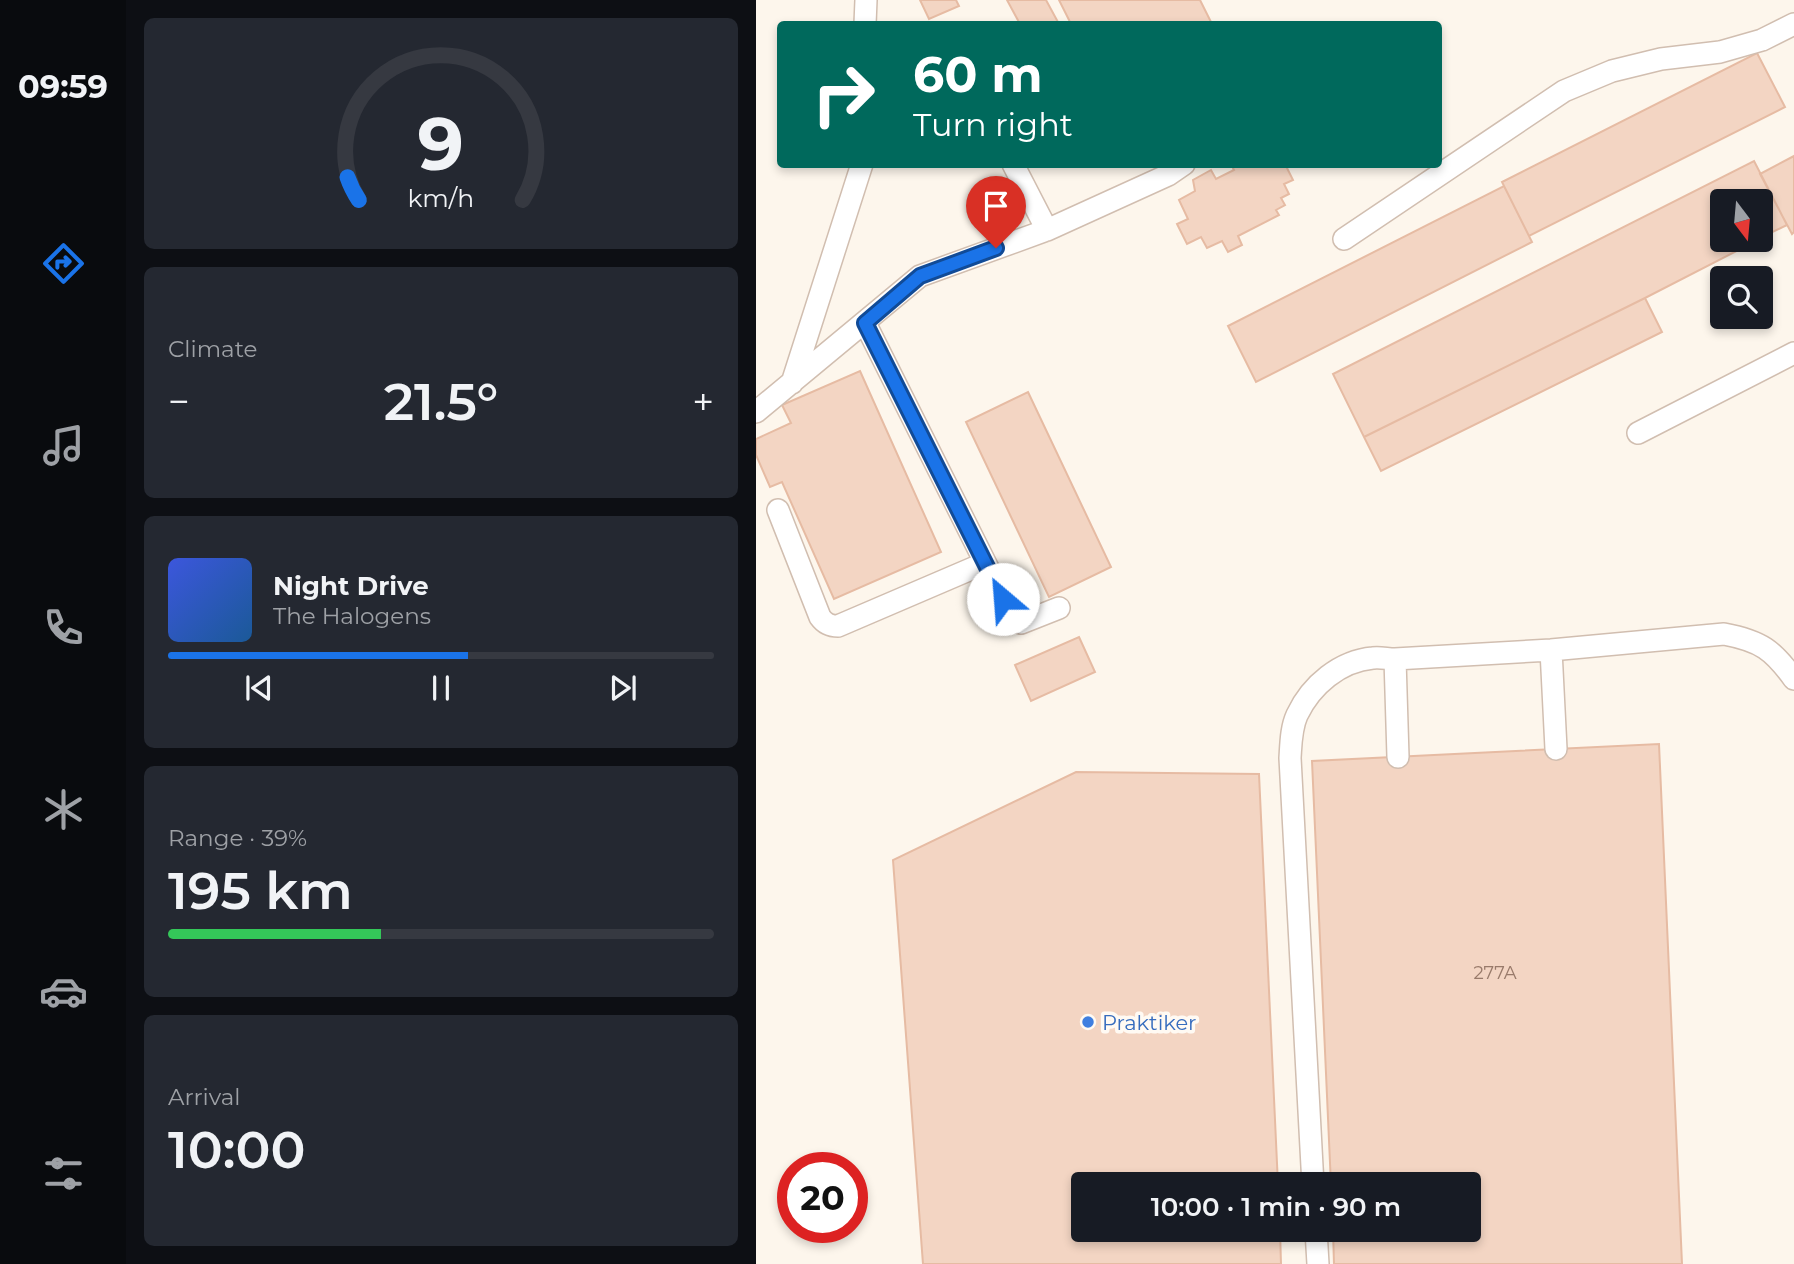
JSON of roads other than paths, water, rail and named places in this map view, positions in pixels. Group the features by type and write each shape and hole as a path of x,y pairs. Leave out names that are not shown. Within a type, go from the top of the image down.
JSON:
{"lane":[{"path":"865,21 866,0"},
{"path":"1344,239 1564,91 1612,71 1661,59 1720,52 1762,40 1794,24"},
{"path":"792,383 861,168"},
{"path":"1015,168 1047,230"},
{"path":"756,412 920,276 1047,230 1178,168"},
{"path":"865,323 1016,621 1024,623 1059,608"},
{"path":"1638,433 1794,353"},
{"path":"778,510 820,617 830,625 838,626 985,563"},
{"path":"1312,1172 1290,758 1296,716 1311,692 1332,673 1351,663 1373,658 1551,650 1724,634 1745,638 1763,647 1779,659 1794,679"},
{"path":"1551,650 1556,749"},
{"path":"1395,659 1398,757"},
{"path":"1317,1242 1318,1264"}],"place":[{"name":"Praktiker","path":"1088,1022"}]}
